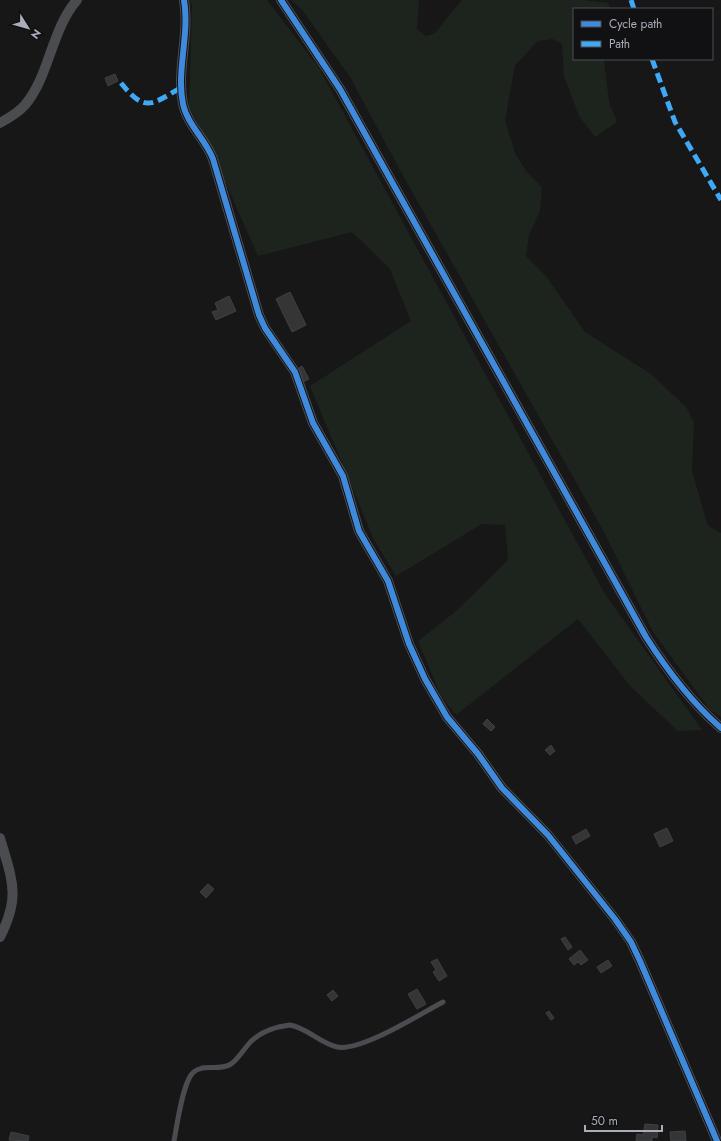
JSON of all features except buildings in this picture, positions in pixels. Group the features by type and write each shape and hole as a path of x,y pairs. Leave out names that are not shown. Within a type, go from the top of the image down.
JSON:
{"street":[{"path":"0,123 16,113 28,100 36,86 62,22 77,0"},
{"path":"184,0 186,24 182,97 184,110 214,159 262,322 294,372 313,423 343,476 357,524 388,581 416,661 440,706 452,723 478,754 506,792 544,830 563,852 631,942 717,1141"},
{"path":"280,0 340,89 646,637 677,681 721,728"},
{"path":"0,838 12,887 13,899 10,915 0,937"}],"lane":[{"path":"174,1141 186,1087 190,1076 199,1069 222,1067 231,1064 250,1041 260,1034 290,1025 333,1046 351,1047 401,1025 443,1002"}],"shaded area":[{"path":"190,0 267,0 319,68 605,594 702,730 678,731 630,686 578,619 456,715 441,696 418,641 455,612 508,560 505,525 482,524 396,576 374,540 310,386 411,321 390,269 352,232 258,256 207,141 189,107 192,6"},
{"path":"291,0 419,0 417,29 426,36 435,33 462,0 584,0 608,3 610,8 573,8 573,60 604,60 609,102 617,122 595,137 579,116 564,76 562,44 553,39 538,41 515,65 505,120 515,153 526,171 542,187 540,211 529,235 526,256 546,276 585,332 651,374 686,407 694,423 692,471 708,526 721,533 721,717 710,710 653,632 603,530 401,172 350,77 303,11"}],"marked path":[{"path":"631,0 634,8"},
{"path":"652,60 675,122 721,200"},
{"path":"121,83 137,99 150,103 163,98 182,87"}],"cycle path":[{"path":"184,0 185,26 181,91 185,111 213,159 259,315 265,328 295,372 313,423 343,476 359,531 388,581 409,644 425,679 447,717 478,754 502,788 548,835 615,919 631,942 717,1141"},
{"path":"281,0 340,89 646,637 680,685 721,728"}]}
